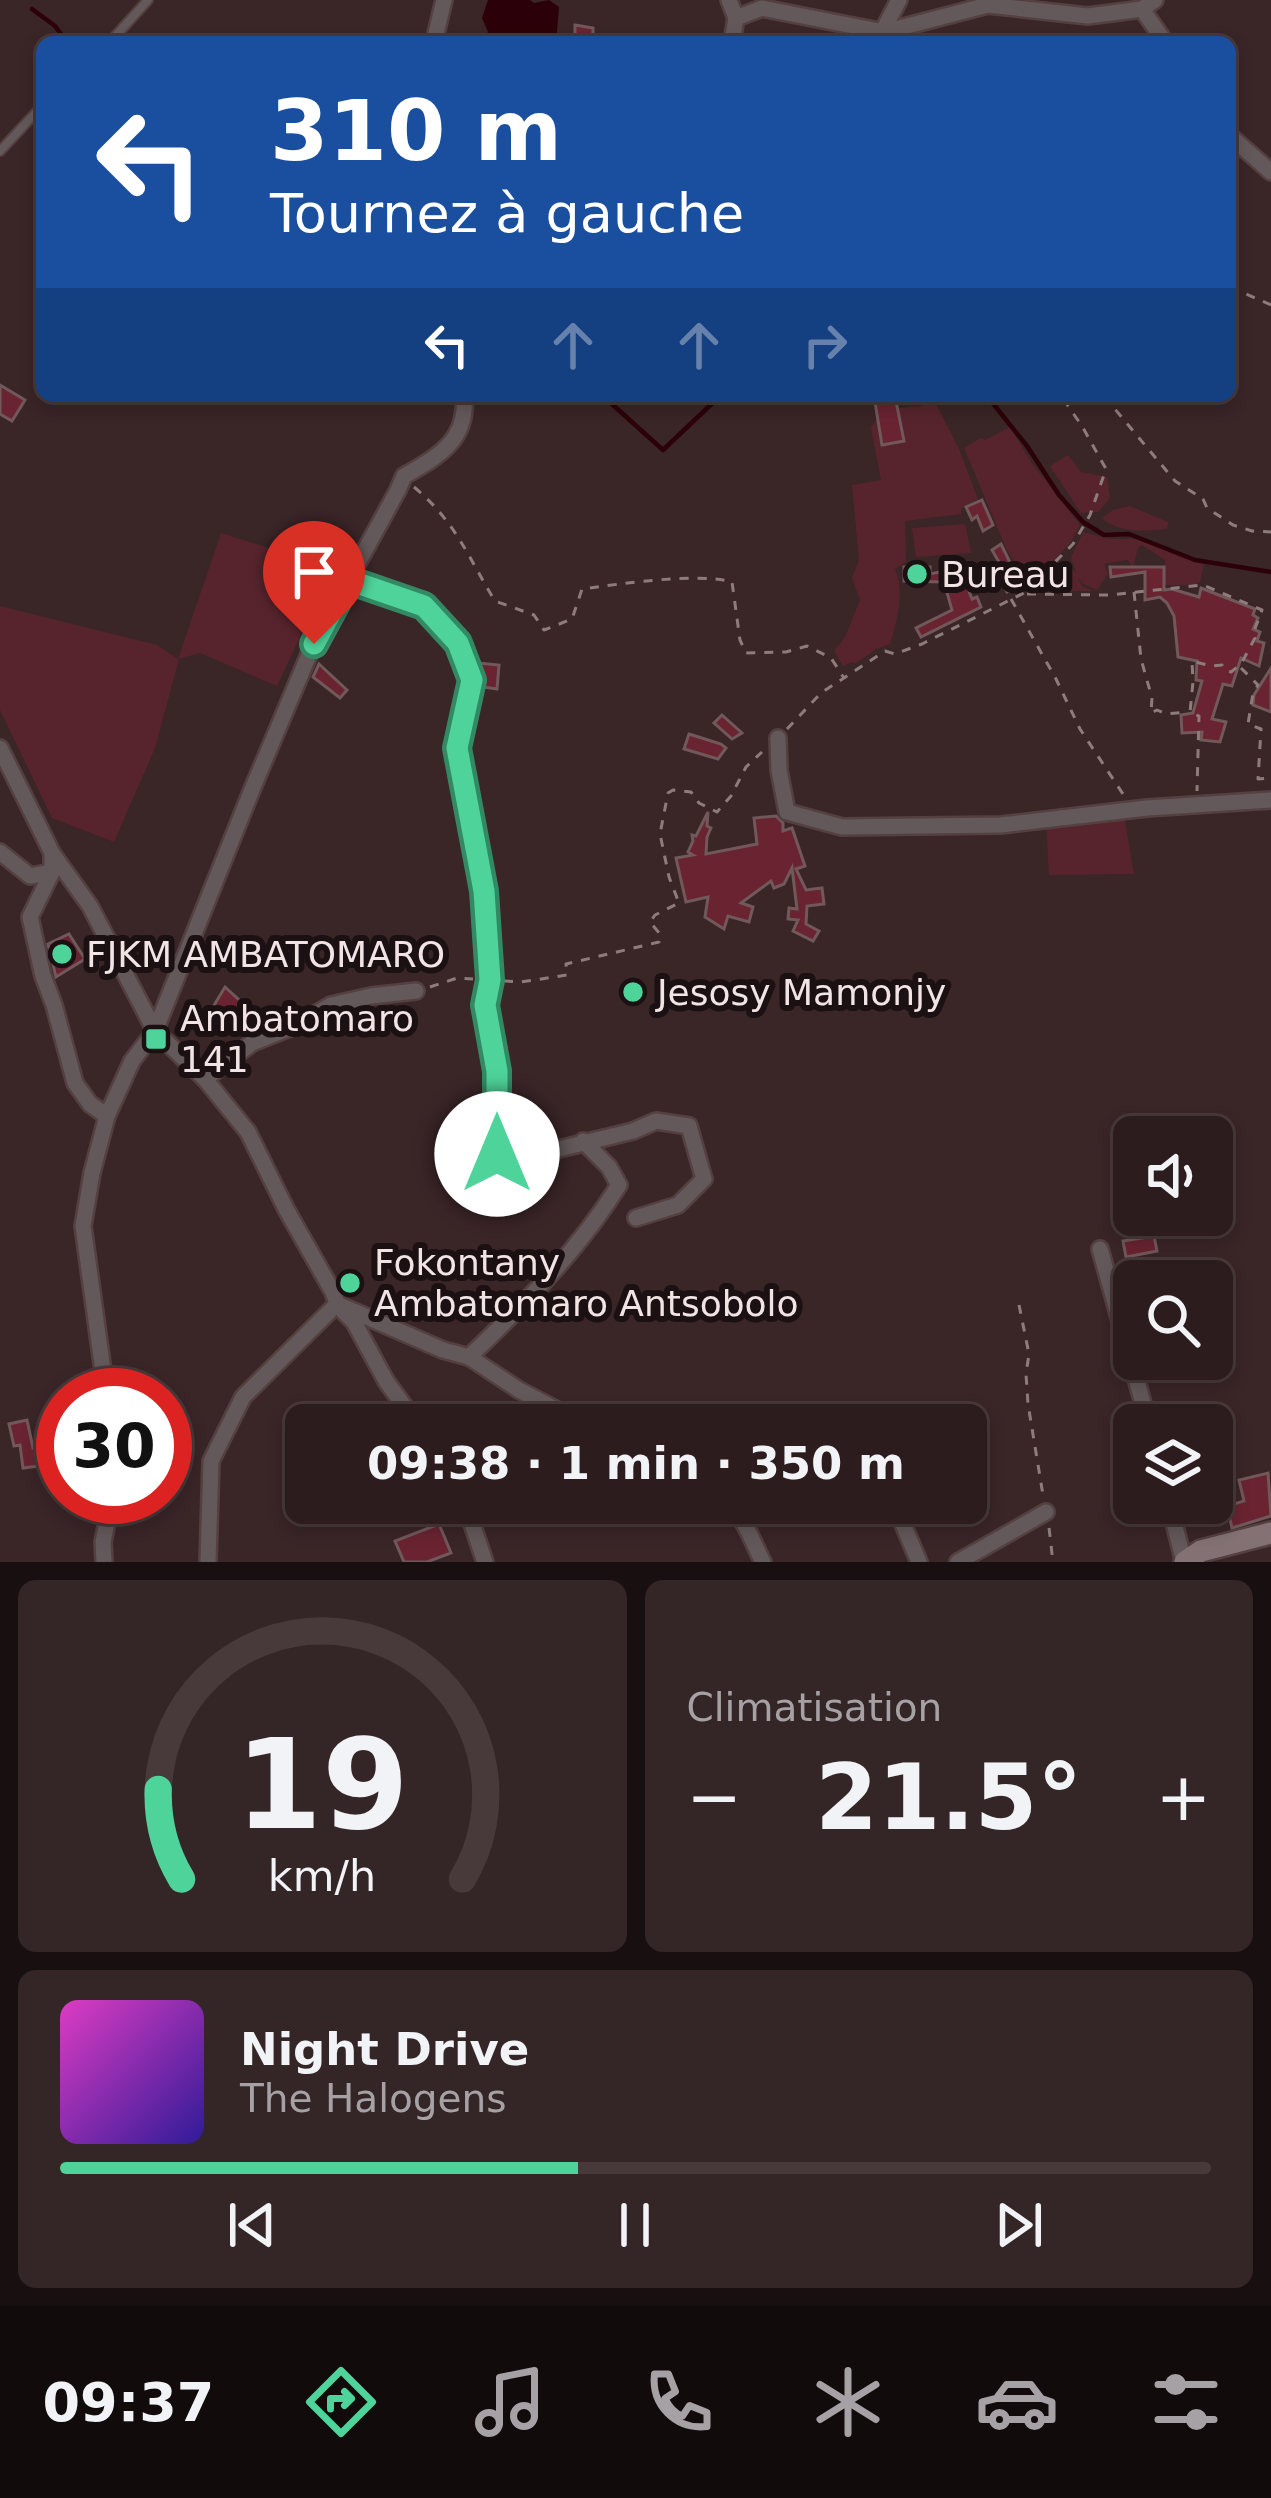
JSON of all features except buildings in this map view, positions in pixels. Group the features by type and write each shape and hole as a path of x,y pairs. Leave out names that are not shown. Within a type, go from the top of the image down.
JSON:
{"street":[{"path":"435,36 444,0"},
{"path":"729,0 736,18 733,36"},
{"path":"881,36 899,0"},
{"path":"884,36 988,5 1088,16 1149,4 1162,36"},
{"path":"736,18 762,8 877,36"},
{"path":"1236,141 1271,172"},
{"path":"103,1368 83,1226 107,1116 132,1061 155,1031 314,644 404,476 444,453 463,419 464,402"},
{"path":"346,585 360,584 424,606 458,643 472,680 457,748 484,891 485,1005 497,1071 497,1154 530,1156 634,1131 656,1120 689,1126 704,1179 678,1204 636,1219"},
{"path":"778,738 787,812 842,827 1001,825 1271,800"},
{"path":"0,748 52,853 90,906 155,1031 205,1079 248,1132 337,1304 354,1322 402,1404"},
{"path":"0,852 30,876 52,872"},
{"path":"52,853 52,872 30,917 75,1083 90,1104 107,1116"},
{"path":"205,1079 252,1043 332,1005 416,991"},
{"path":"470,1357 553,1274 619,1185 609,1167 584,1142"},
{"path":"1100,1249 1143,1404"},
{"path":"337,1304 442,1350 470,1357 546,1404"},
{"path":"208,1562 211,1461 221,1440 243,1397 337,1304"},
{"path":"958,1562 1046,1512"},
{"path":"104,1562 107,1524"},
{"path":"472,1524 485,1562"},
{"path":"741,1524 763,1562"},
{"path":"903,1524 919,1562"},
{"path":"1175,1524 1185,1562 1202,1551 1271,1533"}],"lane":[{"path":"115,36 148,0"},
{"path":"0,151 36,112"}],"path":[{"path":"1236,290 1271,305"},
{"path":"416,991 457,978 520,982 567,975 566,964 659,942 660,934 650,922 679,903 660,834 668,794 691,792 699,803 717,812 746,766 820,693 885,651 895,654 922,644 1019,595 1072,544 1090,515 1106,469 1065,402"},
{"path":"1109,402 1175,481 1202,499 1207,508 1233,525 1271,532"},
{"path":"404,476 445,516 494,601 534,615 544,630 572,619 582,589 719,578 732,582 746,653 807,646 830,658 845,679"},
{"path":"1019,595 1109,595 1203,586 1262,610 1271,608"},
{"path":"1135,592 1151,713 1199,716 1196,805"},
{"path":"1011,599 1080,729 1131,810"},
{"path":"1190,712 1192,661 1222,665 1231,672 1239,667 1255,638 1262,610"},
{"path":"1239,667 1258,685 1248,724 1261,729 1258,779 1271,778"},
{"path":"1019,1305 1029,1354 1028,1404 1054,1562"}],"shaded area":[{"path":"488,0 549,0 559,7 557,36 485,36 482,18"},
{"path":"922,402 935,402 978,499 961,509 961,514 905,521 906,562 895,569 900,597 890,644 843,666 834,651 860,600 852,578 859,560 852,485 881,480 871,428 877,410 922,406"},
{"path":"1010,427 1080,525 1071,542 1028,588 964,448"},
{"path":"1068,455 1081,472 1107,477 1110,498 1098,512 1081,513 1050,466"},
{"path":"1130,506 1168,522 1167,529 1125,529 1102,518"},
{"path":"965,524 971,553 916,557 912,528"},
{"path":"1083,532 1137,539 1204,564 1200,582 1164,585 1165,560 1142,545 1133,568 1128,560 1104,564 1108,574 1097,590 1078,577 1082,586 1093,591 1029,591 1055,565 1069,566 1076,573 1071,557"},
{"path":"221,533 332,568 277,686 200,653 179,659 155,748 114,842 52,818 0,710 0,606 157,645 178,659"},
{"path":"1124,815 1134,874 1049,875 1046,822"}],"waterway":[{"path":"32,9 62,36"},
{"path":"610,402 663,450 714,402"},
{"path":"992,402 1059,495 1083,522 1104,535 1129,534 1195,560 1271,572"}],"place":[{"name":"Bureau","path":"917,574"},
{"name":"FJKM AMBATOMARO","path":"62,954"},
{"name":"Jesosy Mamonjy","path":"633,992"},
{"name":"Ambatomaro 141","path":"156,1039"},
{"name":"Fokontany Ambatomaro Antsobolo","path":"350,1283"}],"route":[{"path":"314,644 346,585 360,584 424,606 458,643 472,680 457,748 484,891 490,980 485,1005 497,1071 497,1154"}]}
